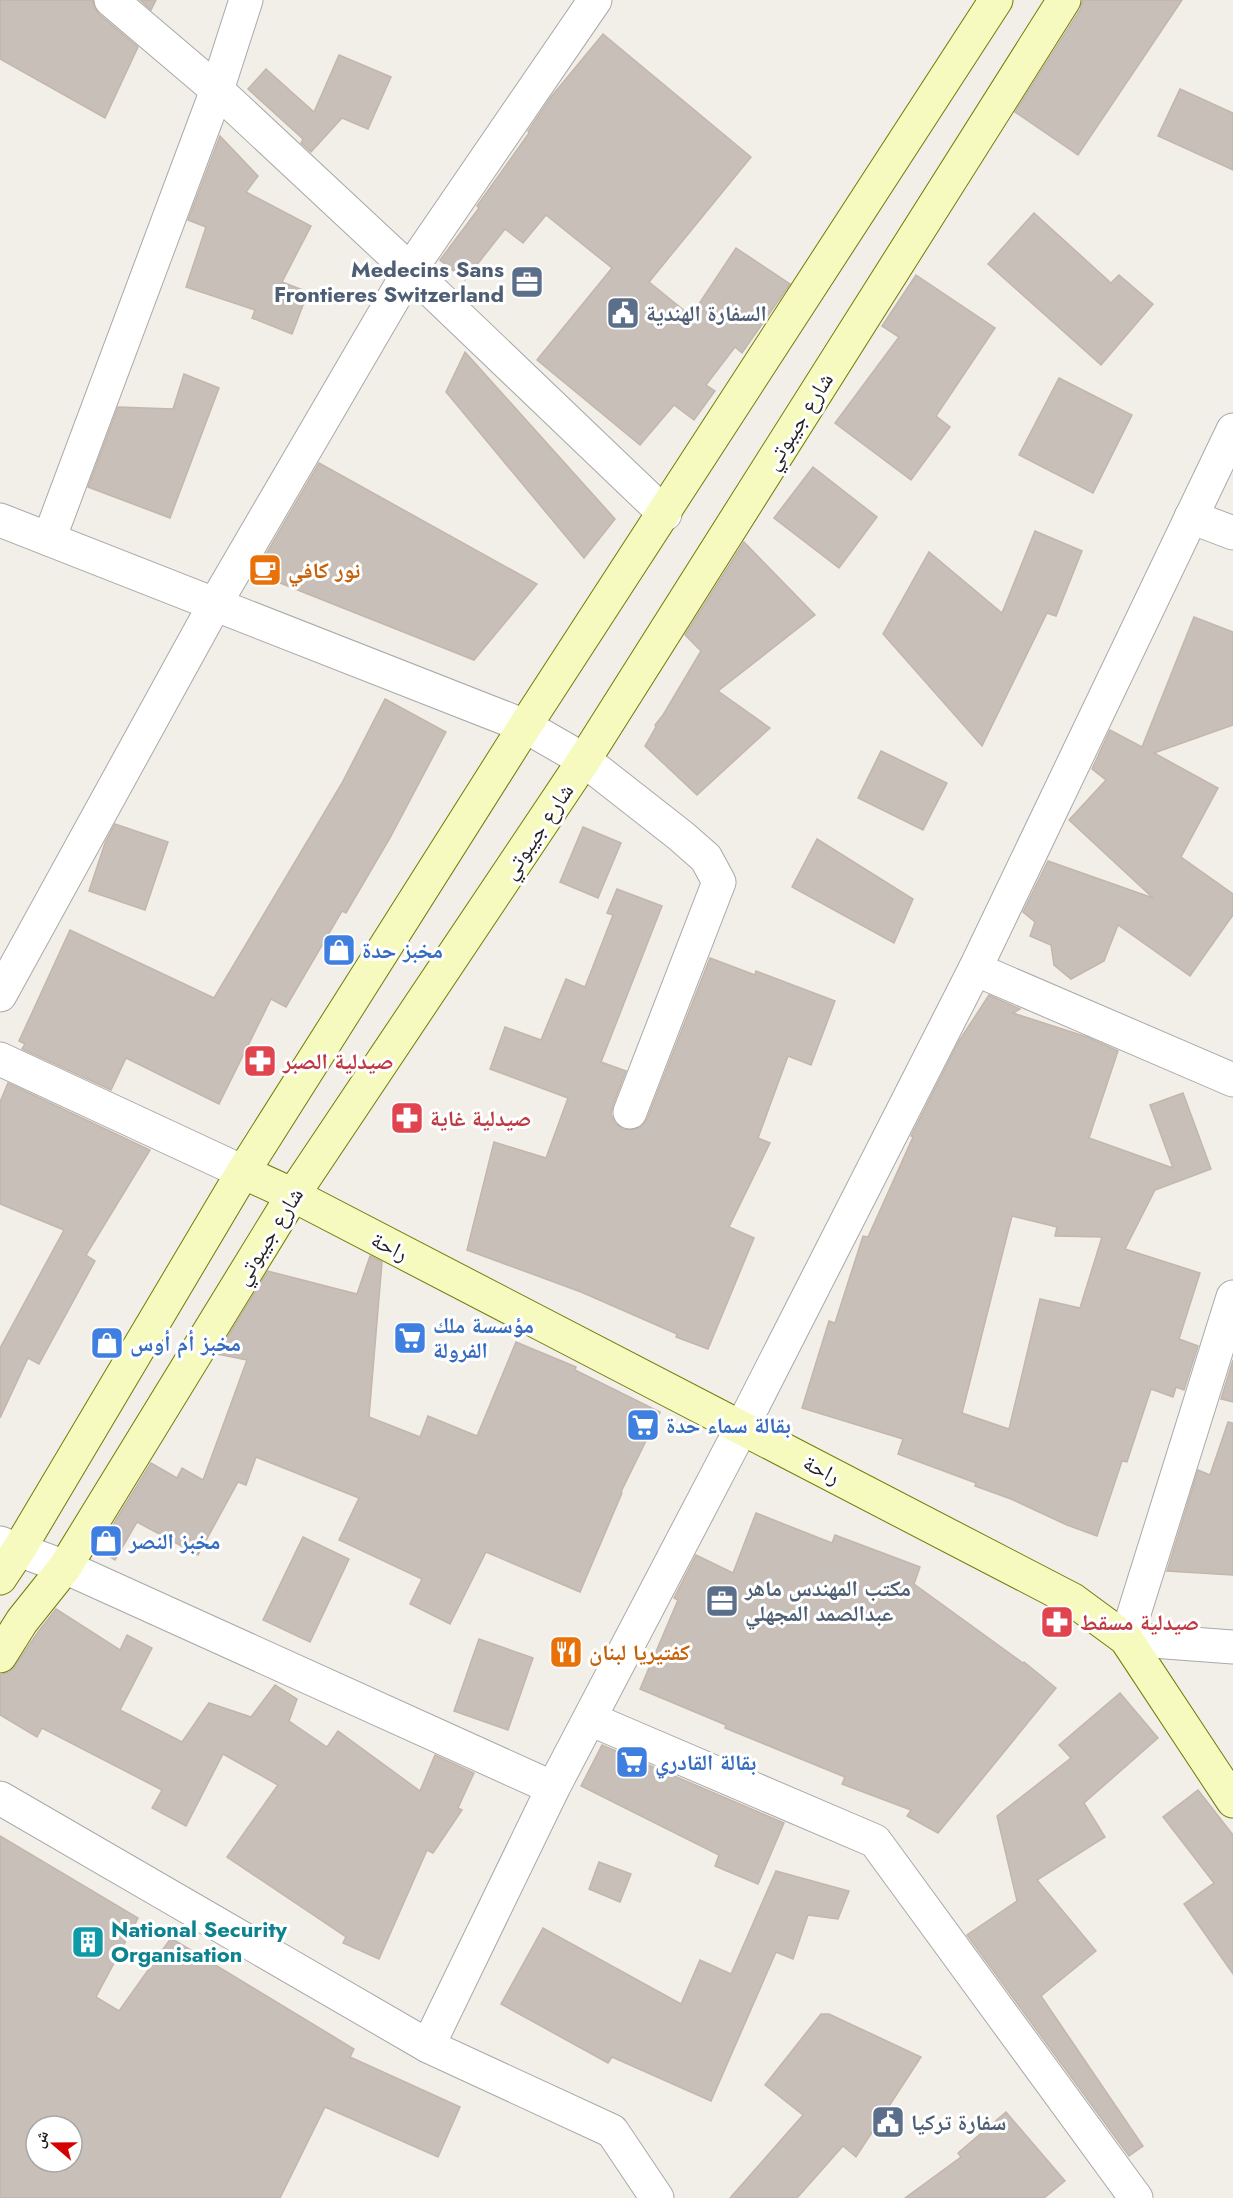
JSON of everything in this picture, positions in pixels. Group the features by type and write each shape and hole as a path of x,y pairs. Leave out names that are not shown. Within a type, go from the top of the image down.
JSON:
{"street":[{"path":"111,0 217,90 411,270 664,514"},
{"path":"49,539 217,90 246,0"},
{"path":"0,995 215,604 411,270 595,0"},
{"path":"0,1578 9,1547 243,1172 525,726 996,0"},
{"name":"شارع جيبوتي","path":"0,1656 22,1621 65,1567 293,1195 584,760 1064,0"},
{"path":"429,2046 553,1788 742,1427 975,969 1233,430"},
{"path":"1191,517 1233,534"},
{"path":"0,520 525,726 584,760 706,858 719,882 630,1112"},
{"path":"975,969 1233,1080"},
{"path":"0,1059 243,1172"},
{"name":"راحة","path":"243,1172 293,1195 1072,1600 1126,1639 1233,1801"},
{"path":"1233,1297 1126,1639 1233,1647"},
{"path":"9,1547 65,1567 553,1788"},
{"path":"590,1719 874,1840 1136,2198"},
{"path":"0,1798 429,2046 612,2132 657,2198"}],"building":[{"path":"0,0 93,0 94,7 99,14 138,47 105,118 0,59"},
{"path":"140,0 156,0 151,10"},
{"path":"1083,0 1182,0 1078,155 1015,112 1080,10"},
{"path":"603,34 751,157 649,282 691,316 736,248 790,284 742,353 735,347 706,385 715,391 694,420 674,405 640,445 537,360 612,268 546,215 523,243 505,229 465,280 440,260 479,208 477,206 529,133 528,131 551,97"},
{"path":"339,55 391,77 368,129 342,118 311,152 301,143 303,139 248,89 266,69 314,112"},
{"path":"1180,89 1233,113 1233,170 1158,136"},
{"path":"220,136 258,176 246,192 311,226 282,282 308,292 292,334 252,318 255,310 186,287 206,227 188,220"},
{"path":"1034,213 1111,283 1119,275 1153,304 1101,365 988,264"},
{"path":"916,275 995,328 936,416 950,427 911,480 835,423 899,337 882,326"},
{"path":"465,352 615,519 584,558 446,392"},
{"path":"184,374 219,388 170,518 88,487 118,407 173,409"},
{"path":"1059,378 1132,415 1093,493 1019,455"},
{"path":"319,463 537,584 474,660 255,573"},
{"path":"813,467 877,517 839,568 774,518"},
{"path":"1035,531 1082,551 1056,616 1047,613 982,746 883,634 929,552 1002,613"},
{"path":"744,542 815,615 718,691 770,728 697,795 645,746 655,725 701,651 685,635"},
{"path":"1194,617 1233,632 1233,725 1154,753 1218,788 1181,857 1233,894 1233,915 1190,976 1118,925 1104,961 1071,979 1054,965 1051,945 1030,936 1035,922 1023,912 1048,861 1153,898 1069,820 1106,780 1092,769 1110,730 1142,747"},
{"path":"385,699 446,732 390,838 346,913 342,911 286,1007 271,999 219,1104 126,1058 111,1090 22,1049 25,1044 19,1041 70,930 214,998 342,783"},
{"path":"881,751 947,783 923,830 858,798"},
{"path":"115,824 168,842 145,910 89,891 105,843"},
{"path":"583,827 621,843 598,898 560,882"},
{"path":"817,839 913,899 894,943 792,887"},
{"path":"617,889 662,906 601,1062 626,1071 611,1114 615,1123 623,1129 633,1130 642,1126 647,1119 710,958 755,975 756,971 835,1001 811,1065 788,1056 758,1138 770,1143 729,1227 754,1238 708,1349 676,1337 677,1334 581,1292 467,1250 494,1142 546,1158 568,1098 490,1069 505,1027 541,1040 566,979 585,987 613,915 607,913"},
{"path":"989,995 1020,1009 1013,1013 1087,1037 1118,1051 1089,1138 1173,1168 1150,1105 1183,1093 1211,1169 1155,1190 1125,1249 1200,1273 1179,1339 1198,1346 1184,1390 1176,1387 1173,1397 1151,1389 1127,1462 1122,1461 1097,1536 975,1486 976,1483 898,1454 903,1439 802,1408 829,1321 835,1323 863,1236 868,1237 913,1137 911,1136 959,1041","holes":["1012,1216 1057,1227 1055,1236 1102,1237 1080,1308 1040,1299 1009,1429 962,1413"]},
{"path":"8,1083 150,1150 86,1255 95,1261 39,1364 28,1358 0,1418 0,1348 64,1230 0,1204 0,1102"},
{"path":"370,1256 382,1262 369,1417 420,1437 428,1416 477,1436 516,1342 576,1367 575,1370 660,1412 621,1492 580,1592 486,1552 450,1624 410,1604 422,1579 339,1540 359,1498 256,1457 246,1485 238,1482 198,1555 137,1522 115,1560 98,1549 151,1463 177,1478 182,1468 203,1480 247,1360 217,1354 268,1271 357,1294"},
{"path":"1233,1360 1233,1402 1221,1399"},
{"path":"1228,1422 1233,1423 1233,1575 1167,1571 1198,1470 1210,1475"},
{"path":"756,1513 832,1543 835,1535 920,1567 914,1584 1024,1662 1056,1688 938,1833 907,1816 911,1810 842,1784 845,1777 725,1728 726,1725 640,1689 678,1600 674,1598 696,1555 733,1573"},
{"path":"303,1537 349,1559 310,1642 263,1620"},
{"path":"56,1609 120,1650 127,1635 152,1648 120,1710 182,1742 209,1703 251,1717 275,1685 297,1699 289,1721 327,1747 338,1731 420,1791 435,1755 474,1773 458,1808 462,1810 433,1853 427,1850 379,1959 343,1943 346,1937 227,1857 278,1785 223,1754 186,1826 152,1808 162,1790 42,1728 37,1737 0,1715 0,1675 9,1672 15,1666"},
{"path":"479,1639 533,1658 508,1730 454,1711"},
{"path":"1120,1693 1158,1738 1084,1803 1105,1837 1037,1880 1096,1951 1041,1996 1143,2146 1129,2156 967,1935 1017,1901 997,1816 1071,1758 1059,1745"},
{"path":"602,1745 784,1823 758,1884 715,1866 719,1855 581,1786"},
{"path":"1198,1790 1233,1835 1233,1974 1184,1904 1214,1883 1163,1817"},
{"name":"National Security Organisation","path":"0,1836 138,1918 96,1997 119,2011 171,1938 354,2049 350,2057 460,2107 438,2157 325,2107 280,2198 0,2198"},
{"path":"599,1862 631,1874 620,1902 589,1889"},
{"path":"776,1871 849,1891 838,1919 808,1915 793,1959 776,1952 711,2101 612,2057 608,2063 501,2004 543,1928 681,2004 700,1960 731,1974"},
{"path":"821,2014 829,2014 921,2057 856,2157 843,2146 797,2198 730,2198 803,2115 765,2085"},
{"path":"1006,2112 1065,2181 1044,2198 905,2198 961,2157 958,2153"}],"place":[{"name":"Medecins Sans Frontieres Switzerland","path":"527,282"},
{"name":"السفارة الهندية","path":"623,313"},
{"name":"نور كافي","path":"265,570"},
{"name":"مخبز حدة","path":"339,950"},
{"name":"صيدلية الصبر","path":"260,1061"},
{"name":"صيدلية غاية","path":"407,1118"},
{"name":"مؤسسة ملك الفرولة","path":"410,1338"},
{"name":"مخبز أم أوس","path":"107,1343"},
{"name":"بقالة سماء حدة","path":"643,1425"},
{"name":"مخبز النصر","path":"106,1541"},
{"name":"مكتب المهندس ماهر عبدالصمد المجهلي","path":"722,1601"},
{"name":"صيدلية مسقط","path":"1057,1622"},
{"name":"كفتيريا لبنان","path":"566,1652"},
{"name":"بقالة القادري","path":"632,1762"},
{"name":"National Security Organisation","path":"88,1942"},
{"name":"سفارة تركيا","path":"888,2122"}]}
